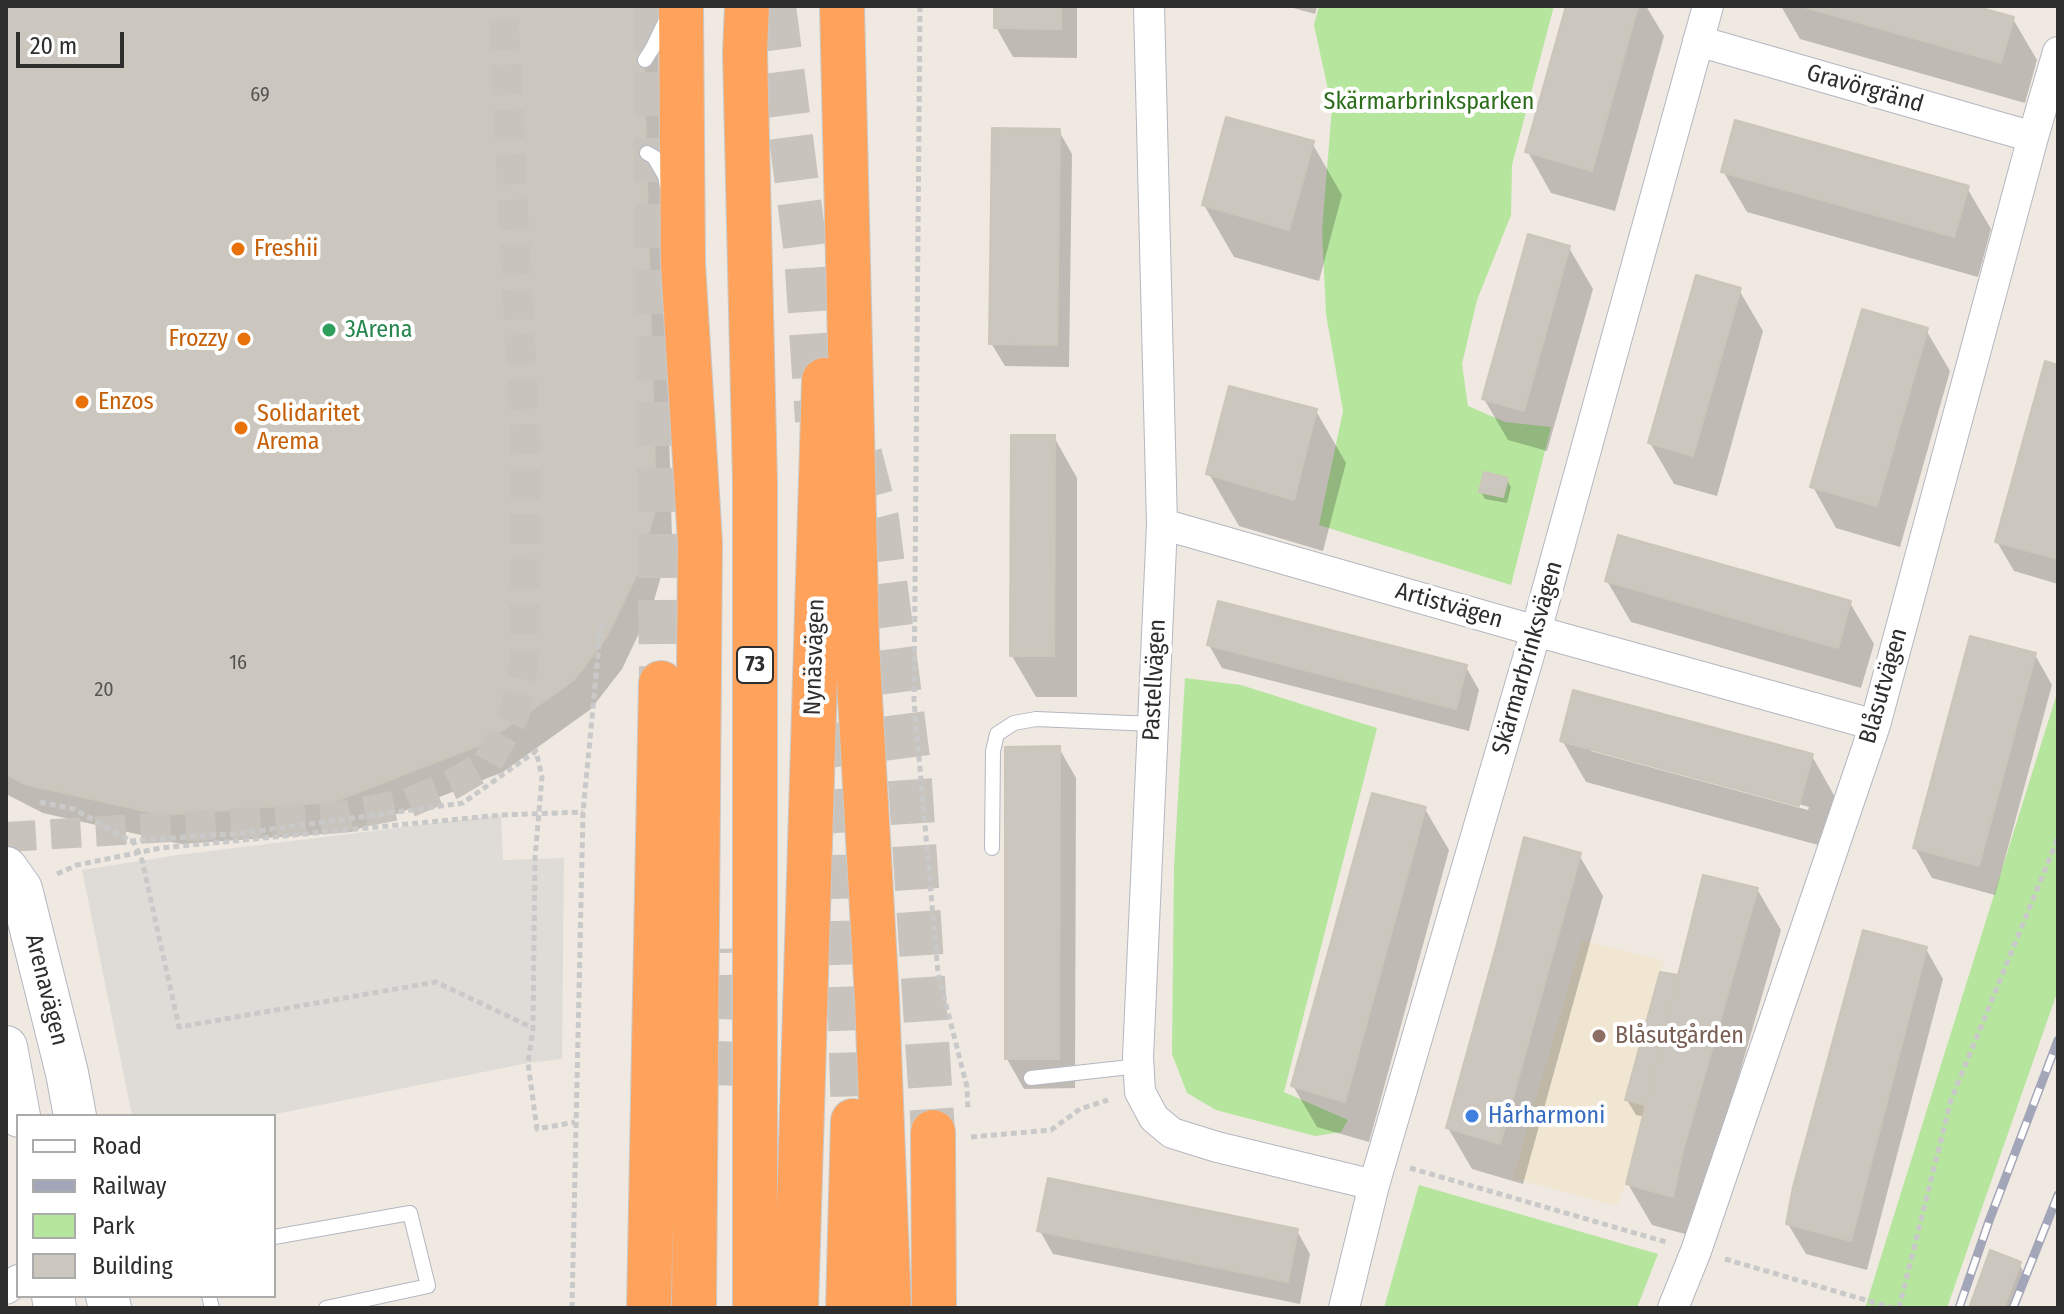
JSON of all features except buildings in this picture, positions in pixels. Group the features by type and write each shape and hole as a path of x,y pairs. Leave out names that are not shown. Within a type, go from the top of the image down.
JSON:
{"highway":[{"path":"681,6 683,264 700,543 694,1308"},
{"path":"738,6 745,52"},
{"name":"73","path":"747,6 745,52 755,483 755,1308"},
{"path":"840,6 857,644 877,999 889,1308"},
{"name":"Nynäsvägen","path":"796,1308 823,395 840,6"},
{"path":"649,1308 661,683"},
{"path":"848,1308 853,1121"},
{"path":"934,1308 957,1140"}],"main road":[{"name":"Arenavägen","path":"14,879 67,1073 75,1114"},
{"path":"6,1047 19,1114"}],"street":[{"name":"Pastellvägen","path":"1139,1079 1162,524 1149,6"},
{"name":"Skärmarbrinksvägen","path":"1344,1308 1378,1172 1536,631 1708,6"},
{"name":"Gravörgränd","path":"1698,41 2033,137"},
{"name":"Blåsutvägen","path":"1673,1308 1696,1251 1875,725 2058,52"},
{"name":"Artistvägen","path":"1162,524 1875,725"},
{"path":"1139,1079 1154,1118 1172,1133 1217,1147 1378,1172"}],"lane":[{"path":"645,60 671,6"},
{"path":"647,153 654,157 665,176 683,264"},
{"path":"992,848 993,751 997,734 1014,723 1036,719 1153,724"},
{"path":"1031,1078 1139,1079"},
{"path":"276,1237 410,1213 428,1286 326,1308"}],"path":[{"path":"920,6 914,701 938,973 967,1087 957,1140 1051,1130 1080,1109 1139,1079"},
{"path":"572,1308 583,812 601,624"},
{"path":"130,841 243,833 463,803 536,751 542,777 535,858 533,1028 528,1063 537,1129 575,1122"},
{"path":"40,802 74,809 134,843 142,860 179,1027 436,982 533,1028"},
{"path":"14,879 161,848 501,815 583,812"},
{"path":"1378,1172 1696,1251 1896,1308 1951,1100 2058,838"}],"shaded area":[{"path":"501,815 503,860 564,858 562,1059 528,1063 276,1114 132,1114 82,870"},
{"name":"Blåsutgården","path":"1582,940 1664,961 1625,1100 1646,1105 1626,1184 1617,1206 1513,1178"}],"green space":[{"name":"Skärmarbrinksparken","path":"1319,6 1554,6 1512,165 1511,215 1477,300 1462,364 1468,406 1505,422 1551,427 1511,585 1319,525 1343,411 1326,314 1322,230 1332,108 1314,25"},
{"path":"1185,678 1241,685 1377,728 1284,1092 1348,1120 1341,1132 1315,1136 1216,1110 1187,1093 1172,1054 1174,866"},
{"path":"2058,690 2058,990 1947,1308 1865,1308"},
{"path":"1419,1185 1658,1254 1637,1308 1384,1308"}],"tunnel":[{"path":"6,837 338,817 408,803 451,785 487,764 514,715 524,664 526,462 503,6"},
{"path":"655,6 661,683"},
{"path":"774,6 806,254 817,421"},
{"path":"860,454 877,519 909,766 933,1132"},
{"path":"832,657 845,850 853,1121"},
{"path":"716,1085 719,1018 717,949"}],"railway":[{"path":"1959,1308 2058,1040"},
{"path":"2013,1308 2058,1195"}],"place":[{"name":"Freshii","path":"238,249"},
{"name":"3Arena","path":"329,330"},
{"name":"Frozzy","path":"244,339"},
{"name":"Enzos","path":"82,402"},
{"name":"Solidaritet Arema","path":"241,428"},
{"name":"Blåsutgården","path":"1599,1036"},
{"name":"Hårharmoni","path":"1472,1116"}]}
